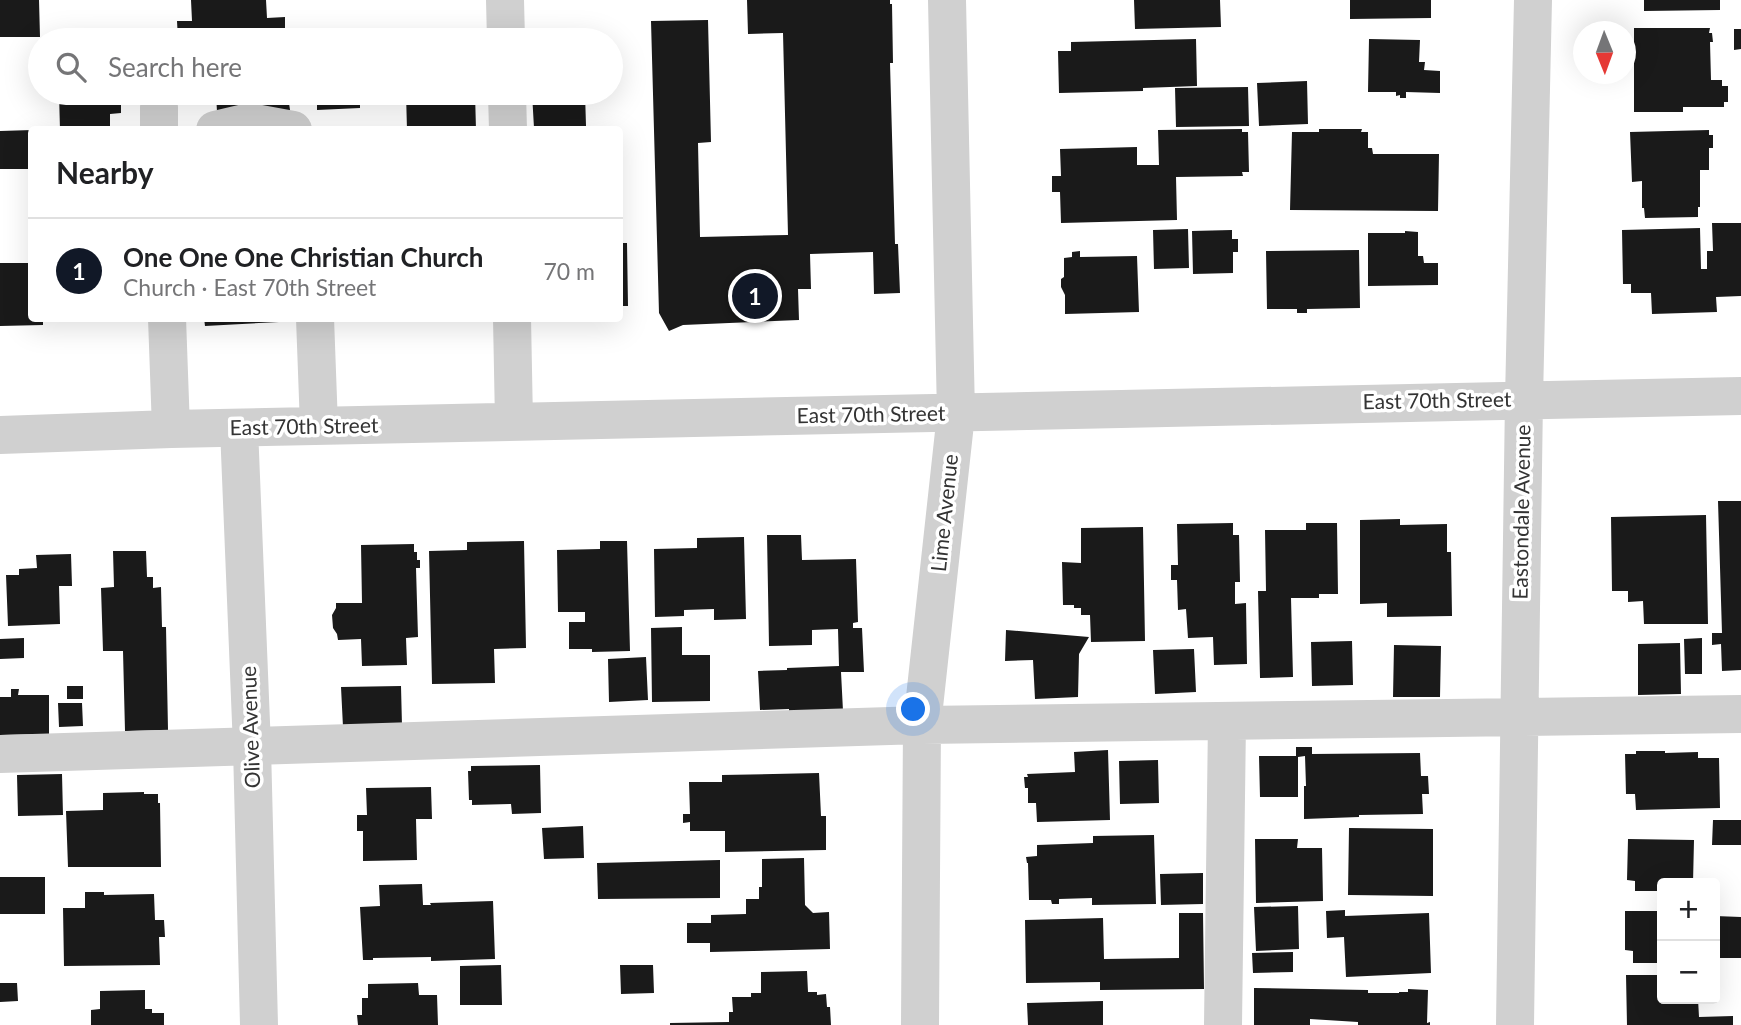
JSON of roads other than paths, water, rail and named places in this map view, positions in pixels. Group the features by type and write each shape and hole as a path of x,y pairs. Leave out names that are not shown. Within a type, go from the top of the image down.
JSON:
{"street":[{"path":"505,0 506,28"},
{"name":"Lime Avenue","path":"920,1025 922,725 956,414 947,0"},
{"name":"Eastondale Avenue","path":"1515,1025 1533,0"},
{"path":"507,105 508,126"},
{"path":"232,126 248,122 270,126"},
{"path":"168,322 183,429"},
{"path":"183,429 192,322"},
{"path":"315,322 319,426"},
{"path":"512,322 514,422"},
{"name":"East 70th Street","path":"0,435 1741,396"},
{"name":"Olive Avenue","path":"239,428 252,747 259,1025"},
{"path":"0,754 922,725 1741,714"},
{"path":"1223,1025 1227,722"}],"place":[{"name":"One One One Christian Church","path":"755,296"}]}
